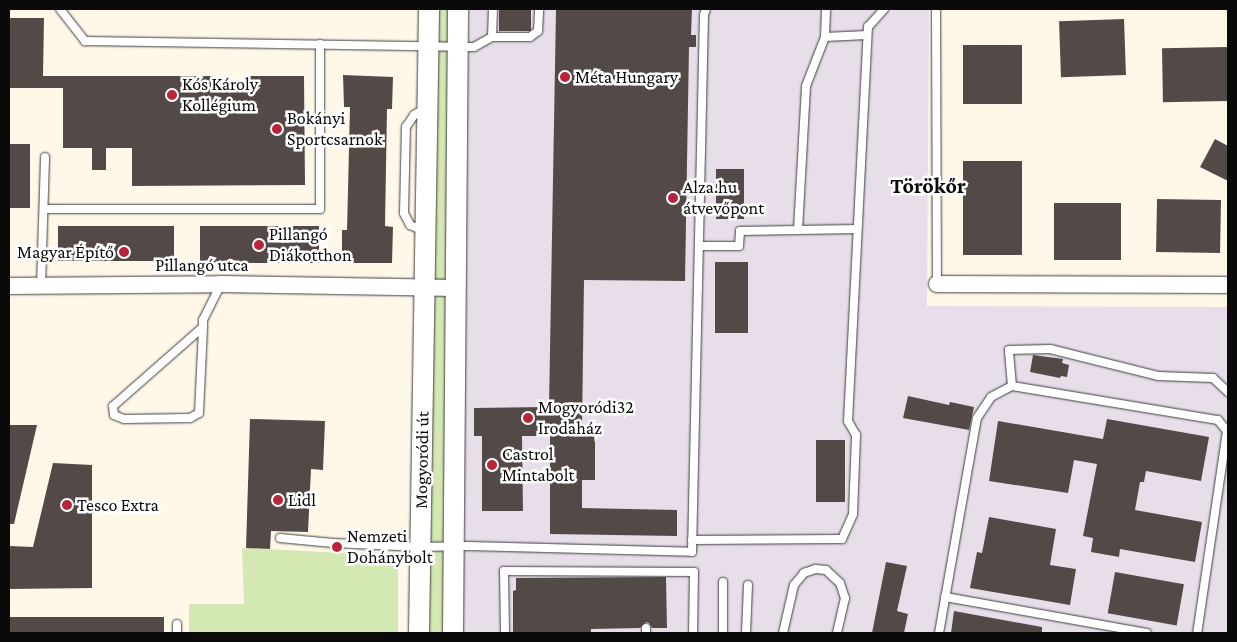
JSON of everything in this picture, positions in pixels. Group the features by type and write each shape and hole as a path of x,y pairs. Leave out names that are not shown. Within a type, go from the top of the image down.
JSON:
{"street":[{"name":"Mogyoródi út","path":"419,633 429,9"},
{"name":"Mogyoródi út","path":"453,633 458,9"},
{"name":"Pillangó utca","path":"9,286 221,284 425,286"},
{"path":"937,284 1228,285"},
{"path":"425,286 456,288"}],"lane":[{"path":"60,9 85,41 458,47 474,47 492,37 511,35 530,37 538,31 539,9"},
{"path":"492,37 493,9"},
{"path":"280,538 333,543 420,547 692,552 704,15 706,9"},
{"path":"798,230 806,86 825,37 826,9"},
{"path":"692,540 842,539 853,514 856,434 848,422 867,35 868,27 884,9"},
{"path":"936,9 937,284"},
{"path":"825,37 867,35"},
{"path":"44,209 320,209 320,44"},
{"path":"41,286 46,157"},
{"path":"699,246 739,246 740,230 858,229"},
{"path":"203,327 113,406 114,415 124,418 190,418 199,413 203,327 203,320 221,284"},
{"path":"1012,386 1009,350 1050,349 1158,376 1213,378 1228,392"},
{"path":"939,633 977,418 991,397 1012,386 1218,420 1228,429 1197,633"},
{"path":"783,633 794,585 804,573 815,569 826,570 840,583 845,598 837,633"},
{"path":"505,633 504,571 694,572 693,633"},
{"path":"723,633 724,582"},
{"path":"746,633 748,585"},
{"path":"946,597 1147,633"},
{"path":"177,624 178,633"}],"shaded area":[{"path":"469,9 929,9 927,306 1228,307 1228,633 457,633"}],"green space":[{"path":"429,9 458,9 453,633 419,633"},
{"path":"242,548 386,555 398,561 398,633 189,633 189,604 244,604"}],"building":[{"path":"499,9 531,9 531,31 499,31"},
{"path":"556,9 692,9 691,35 696,35 696,47 689,47 685,281 584,280 582,428 595,428 595,480 582,480 582,508 677,510 677,536 550,534 550,436 522,436 523,511 482,511 482,436 474,436 474,408 549,407"},
{"path":"9,18 44,18 43,76 212,76 212,82 248,81 248,76 304,76 305,185 132,186 132,148 106,148 106,170 92,170 92,148 63,148 63,88 9,88"},
{"path":"1124,19 1126,75 1061,77 1059,21"},
{"path":"963,45 1022,45 1022,104 963,104"},
{"path":"1227,47 1228,101 1163,102 1162,48"},
{"path":"343,75 393,77 392,109 387,109 385,226 393,227 392,263 342,263 342,230 347,230 350,107 344,107"},
{"path":"1215,139 1228,146 1228,181 1200,167"},
{"path":"9,144 30,144 30,208 9,208"},
{"path":"963,161 1022,161 1022,255 963,255"},
{"path":"716,169 744,169 744,219 716,219"},
{"path":"1157,199 1221,200 1220,253 1156,252"},
{"path":"1054,203 1121,203 1121,260 1054,260"},
{"path":"58,226 174,226 174,261 58,261"},
{"name":"Pillangó Diákotthon","path":"200,226 319,226 319,263 200,263"},
{"path":"715,262 748,262 748,333 715,333"},
{"path":"1033,355 1063,359 1062,363 1069,365 1067,377 1061,376 1060,378 1030,372"},
{"path":"908,396 949,405 950,402 974,407 969,430 903,418"},
{"name":"Lidl","path":"250,419 325,421 323,470 311,469 308,532 271,531 270,549 246,548"},
{"path":"1107,419 1209,437 1201,481 1146,471 1144,482 1140,482 1135,510 1202,522 1195,562 1120,549 1119,557 1091,552 1093,538 1083,536 1097,464 1074,460 1068,493 989,481 998,421 1103,439"},
{"path":"9,425 37,425 14,524 9,524"},
{"path":"816,440 845,440 845,502 816,502"},
{"name":"Tesco Extra","path":"53,463 92,465 92,588 9,589 9,546 33,547"},
{"path":"989,517 1056,529 1050,565 1076,569 1070,605 970,588 977,552 982,553"},
{"path":"886,562 907,566 897,611 908,614 904,633 872,633"},
{"path":"1115,572 1184,584 1177,626 1108,613"},
{"path":"666,577 667,628 652,628 646,622 640,628 591,629 591,633 513,633 513,591 516,590 516,578"},
{"path":"954,611 1042,627 1042,633 951,633"},
{"path":"9,617 164,617 164,633 9,633"}],"place":[{"name":"Méta Hungary","path":"565,77"},
{"name":"Kós Károly Kollégium","path":"172,95"},
{"name":"Bokányi Sportcsarnok","path":"277,129"},
{"name":"Alza.hu átvevőpont","path":"673,198"},
{"name":"Pillangó Diákotthon","path":"259,245"},
{"name":"Magyar Építő","path":"124,252"},
{"name":"Mogyoródi32 Irodaház","path":"528,418"},
{"name":"Castrol Mintabolt","path":"492,465"},
{"name":"Lidl","path":"278,500"},
{"name":"Tesco Extra","path":"67,505"},
{"name":"Nemzeti Dohánybolt","path":"337,547"}],"district":[{"name":"Törökőr","path":"928,186"}]}
